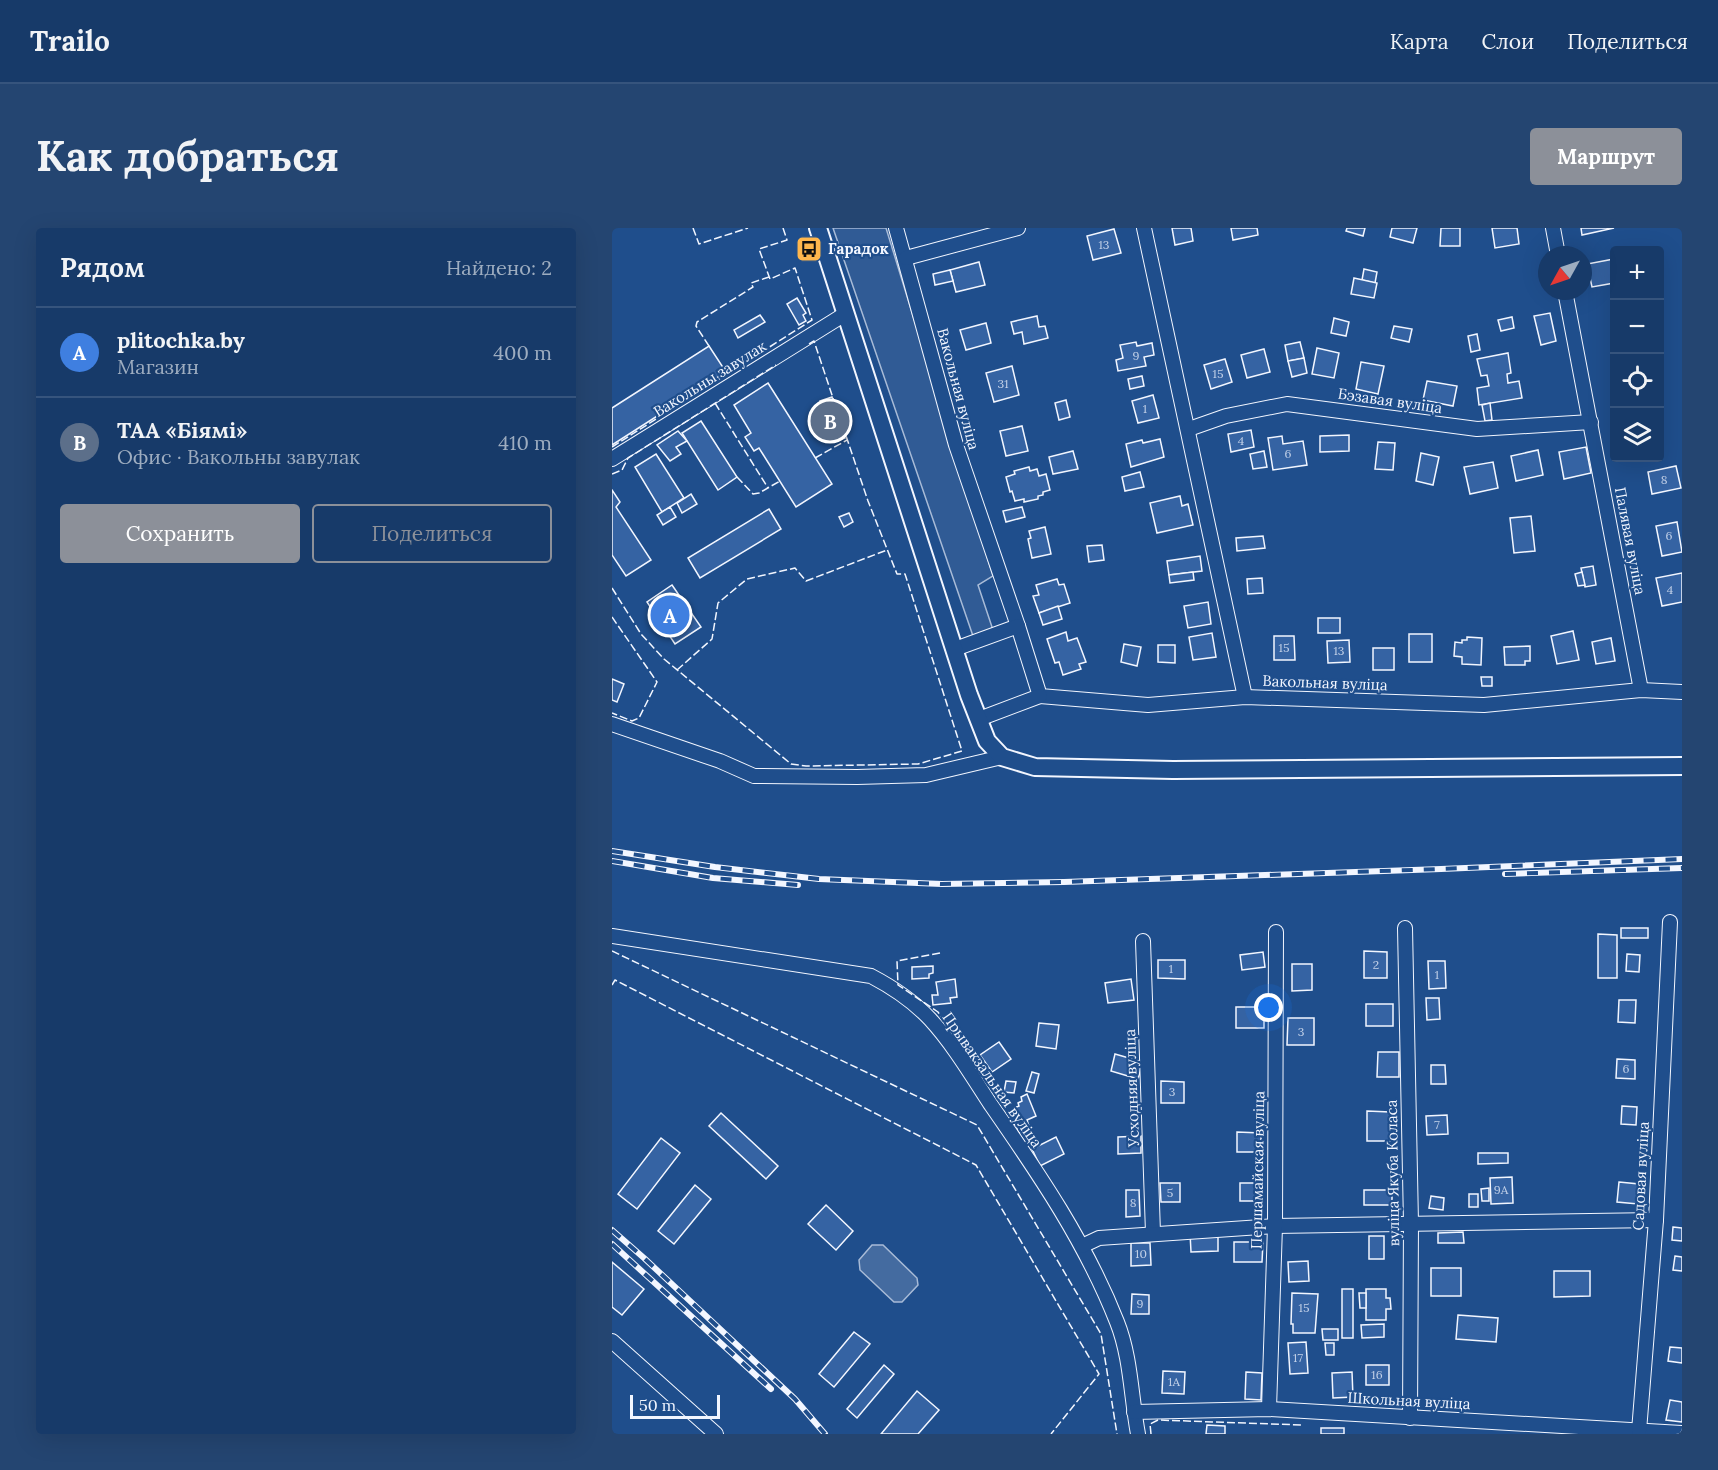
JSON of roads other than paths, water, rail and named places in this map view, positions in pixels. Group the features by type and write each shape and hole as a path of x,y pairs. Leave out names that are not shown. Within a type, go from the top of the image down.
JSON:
{"main road":[{"path":"818,228 969,695 987,741 1002,757 1035,767 1162,770 1682,766"}],"street":[{"name":"Вакольная вуліца","path":"896,228 956,445 1040,696 1148,705 1245,697 1484,705 1641,690 1682,692"},
{"path":"906,258 1018,228"},
{"path":"1144,228 1245,697"},
{"path":"1553,228 1556,246"},
{"name":"Палявая вуліца","path":"1567,300 1641,690"},
{"name":"Вакольны завулак","path":"612,459 844,314"},
{"name":"Бэзавая вуліца","path":"1189,429 1226,416 1287,404 1477,429 1591,422"},
{"path":"955,649 1018,626"},
{"path":"979,719 1040,696"},
{"path":"612,724 720,761 754,776 926,775 1002,757"},
{"name":"Садовая вуліца","path":"1639,1431 1656,1220 1670,922"},
{"name":"вуліца Якуба Коласа","path":"1405,928 1411,1223 1410,1418"},
{"name":"Першамайская вуліца","path":"1269,1409 1275,1226 1276,932"},
{"name":"Прывакзальная вуліца","path":"612,936 871,976 894,988 930,1019 1035,1168 1082,1246 1117,1323 1127,1358 1138,1434"},
{"name":"Усходняя вуліца","path":"1143,941 1153,1233"},
{"path":"1082,1246 1099,1238 1275,1226 1656,1220"},
{"path":"612,1341 716,1434"},
{"name":"Школьная вуліца","path":"1134,1412 1269,1409 1682,1434"}],"railway":[{"path":"612,851 715,867 819,879 942,884 1064,882 1682,859"},
{"path":"612,861 713,878 798,885"},
{"path":"1505,874 1682,868"},
{"path":"612,1230 795,1399 825,1434"},
{"path":"612,1244 771,1389"}],"place":[{"name":"Гарадок","path":"809,249"},
{"name":"ТАА «Біямі»","path":"830,421"},
{"name":"plitochka.by","path":"670,615"}]}
